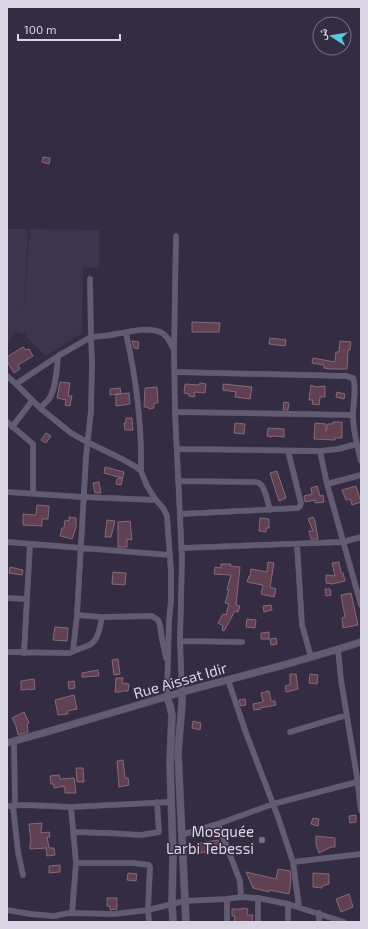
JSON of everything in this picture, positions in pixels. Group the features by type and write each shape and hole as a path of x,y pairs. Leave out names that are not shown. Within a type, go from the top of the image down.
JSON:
{"street":[{"path":"176,236 174,350 175,412 182,558 180,641 182,703 178,753 186,922"},
{"path":"73,651 77,615 87,442 91,411 92,363 90,279"},
{"path":"16,384 58,356 91,337 146,330 163,333 174,350"},
{"path":"126,332 140,410 141,471 147,486 167,516 170,554 171,601 167,697 172,715 170,763 173,854 173,922"},
{"path":"40,408 49,399 54,386 58,356"},
{"path":"175,372 350,376 355,381 353,415 354,432 361,461"},
{"path":"7,376 40,408 71,432 87,442 122,458 141,471"},
{"path":"12,427 32,401"},
{"path":"175,412 353,415"},
{"path":"7,422 33,444 33,493"},
{"path":"177,449 320,451 338,449 357,444"},
{"path":"180,514 298,508 301,503 288,451"},
{"path":"320,451 327,484 361,605"},
{"path":"327,484 361,476"},
{"path":"178,481 259,483 265,492 270,510"},
{"path":"7,492 156,500"},
{"path":"181,548 343,542 361,536"},
{"path":"7,542 170,554"},
{"path":"24,653 30,544"},
{"path":"297,544 302,625 311,657"},
{"path":"7,598 27,599"},
{"path":"77,615 102,617 152,616 158,620 160,625 164,652 168,662"},
{"path":"7,652 70,653 91,644 97,636 102,617"},
{"path":"180,641 242,642"},
{"name":"Rue Aissat Idir","path":"10,742 361,642"},
{"path":"338,649 341,680 358,778 361,811"},
{"path":"228,680 293,862 299,907"},
{"path":"290,732 347,715"},
{"path":"10,742 12,806 18,852 23,875"},
{"path":"181,835 218,824 273,804 358,778"},
{"path":"73,832 141,835 159,832 158,802"},
{"path":"12,806 71,807 171,802"},
{"path":"71,807 76,863 72,913"},
{"path":"218,824 240,881 241,896"},
{"path":"293,862 361,854"},
{"path":"76,863 133,863 149,865 149,922"},
{"path":"7,910 54,916 72,913 114,914 148,910 184,901 227,899 241,896 288,904 344,922"},
{"path":"258,898 258,922"},
{"path":"227,899 227,922"},
{"path":"288,904 288,922"},
{"path":"319,913 319,922"},
{"path":"52,922 54,916"}],"shaded area":[{"path":"7,229 28,229 23,321 30,229 99,230 99,267 83,268 82,333 46,356 26,337 27,333 17,333 18,329 7,345"}],"building":[{"path":"43,157 50,158 49,164 42,162"},
{"path":"192,322 220,323 219,332 192,332"},
{"path":"270,338 286,340 285,346 269,344"},
{"path":"132,341 139,342 138,349 134,348"},
{"path":"340,341 351,342 350,350 348,350 347,369 324,368 324,365 312,363 313,358 335,362 336,352 339,352"},
{"path":"23,347 26,350 29,349 33,356 18,365 20,369 14,373 7,361 7,357"},
{"path":"60,382 70,383 68,396 72,396 70,406 65,405 66,400 57,398"},
{"path":"200,383 206,384 205,393 195,392 194,397 184,393 185,384 199,385"},
{"path":"223,384 252,387 250,399 235,397 236,392 223,390"},
{"path":"311,385 316,387 325,386 325,397 320,397 319,405 312,404 313,400 309,400"},
{"path":"157,387 158,403 154,403 154,408 149,409 148,407 144,407 145,388"},
{"path":"120,388 121,394 110,395 110,389"},
{"path":"337,392 345,394 344,399 336,397"},
{"path":"129,393 130,404 116,406 116,394"},
{"path":"284,402 289,403 288,410 283,410"},
{"path":"126,418 132,418 133,430 125,430 124,423 126,423"},
{"path":"333,422 342,422 342,438 335,438 335,440 314,439 315,423 326,424 326,431 328,424 333,424"},
{"path":"235,423 245,424 244,434 234,433"},
{"path":"268,428 284,429 284,437 267,436"},
{"path":"46,433 51,436 46,443 41,440"},
{"path":"105,467 124,472 121,485 116,484 117,479 122,478 104,473"},
{"path":"277,471 286,498 279,501 270,473"},
{"path":"99,482 101,493 95,493 93,483"},
{"path":"317,486 320,496 323,495 324,502 315,503 315,500 305,502 304,496 312,494 311,488"},
{"path":"356,486 361,502 352,505 350,499 346,500 342,490"},
{"path":"37,505 49,506 48,519 42,519 42,526 23,525 23,514 36,515"},
{"path":"69,517 76,518 76,527 72,539 60,536 62,528 64,528 65,520 69,521"},
{"path":"313,517 318,539 311,539 309,531 313,531 308,519"},
{"path":"260,518 269,519 269,528 266,528 266,532 259,531"},
{"path":"107,520 115,521 111,537 105,537"},
{"path":"130,521 132,540 127,539 127,547 118,547 118,522"},
{"path":"268,562 274,563 270,587 276,589 274,597 261,594 262,585 247,582 251,569 267,572"},
{"path":"339,562 341,573 343,573 345,581 332,584 326,583 326,575 335,576 332,563"},
{"path":"221,564 231,564 230,566 240,567 236,605 240,606 238,612 235,611 224,631 222,630 223,626 218,623 223,614 226,615 229,604 225,603 231,575 214,574 215,567 221,568"},
{"path":"10,567 23,570 22,575 9,573"},
{"path":"113,572 126,573 125,585 112,584"},
{"path":"325,589 330,589 331,595 326,596"},
{"path":"351,593 358,625 343,628 342,618 345,617 341,595"},
{"path":"271,605 272,610 264,612 263,606"},
{"path":"247,619 256,620 255,628 246,627"},
{"path":"55,627 68,628 67,641 53,640"},
{"path":"269,632 269,639 261,639 261,633"},
{"path":"276,638 277,644 271,645 270,639"},
{"path":"118,659 120,674 114,675 112,660"},
{"path":"98,670 99,676 82,677 82,673"},
{"path":"290,674 296,674 298,689 286,692 285,686 290,685"},
{"path":"310,674 318,675 317,684 309,683"},
{"path":"116,678 123,678 122,683 129,684 128,691 115,692"},
{"path":"34,679 35,689 21,690 21,681"},
{"path":"74,681 75,688 69,689 68,682"},
{"path":"269,691 271,701 275,701 276,705 254,710 253,704 263,702 261,693"},
{"path":"74,695 77,709 67,711 68,714 58,715 55,700"},
{"path":"245,699 246,705 241,706 239,700"},
{"path":"24,712 29,723 27,724 28,732 18,735 12,718"},
{"path":"193,721 201,723 200,730 192,728"},
{"path":"123,760 125,778 128,778 129,785 119,787 117,761"},
{"path":"76,768 83,768 84,782 77,782"},
{"path":"59,775 60,779 74,778 76,793 65,793 64,786 54,788 54,784 51,784 50,776"},
{"path":"356,815 356,822 350,823 349,816"},
{"path":"313,818 319,819 318,826 311,824"},
{"path":"42,823 41,833 49,832 50,837 47,837 49,848 54,848 55,855 47,856 47,848 30,849 31,843 29,824"},
{"path":"316,836 335,838 335,847 331,847 319,853 316,845"},
{"path":"218,840 220,849 200,853 200,843"},
{"path":"60,865 60,872 49,873 49,866"},
{"path":"278,869 290,871 291,880 289,894 269,890 269,892 253,888 246,872 276,879"},
{"path":"128,873 137,874 136,881 127,880"},
{"path":"313,873 329,874 329,884 322,886 322,888 313,887"},
{"path":"349,894 353,907 341,912 336,899"},
{"path":"107,898 117,898 117,909 110,910 110,906 107,906"},
{"path":"232,909 248,909 247,915 253,915 252,922 234,922 235,916 232,916"}],"place":[{"name":"Mosquée Larbi Tebessi","path":"262,840"}]}
